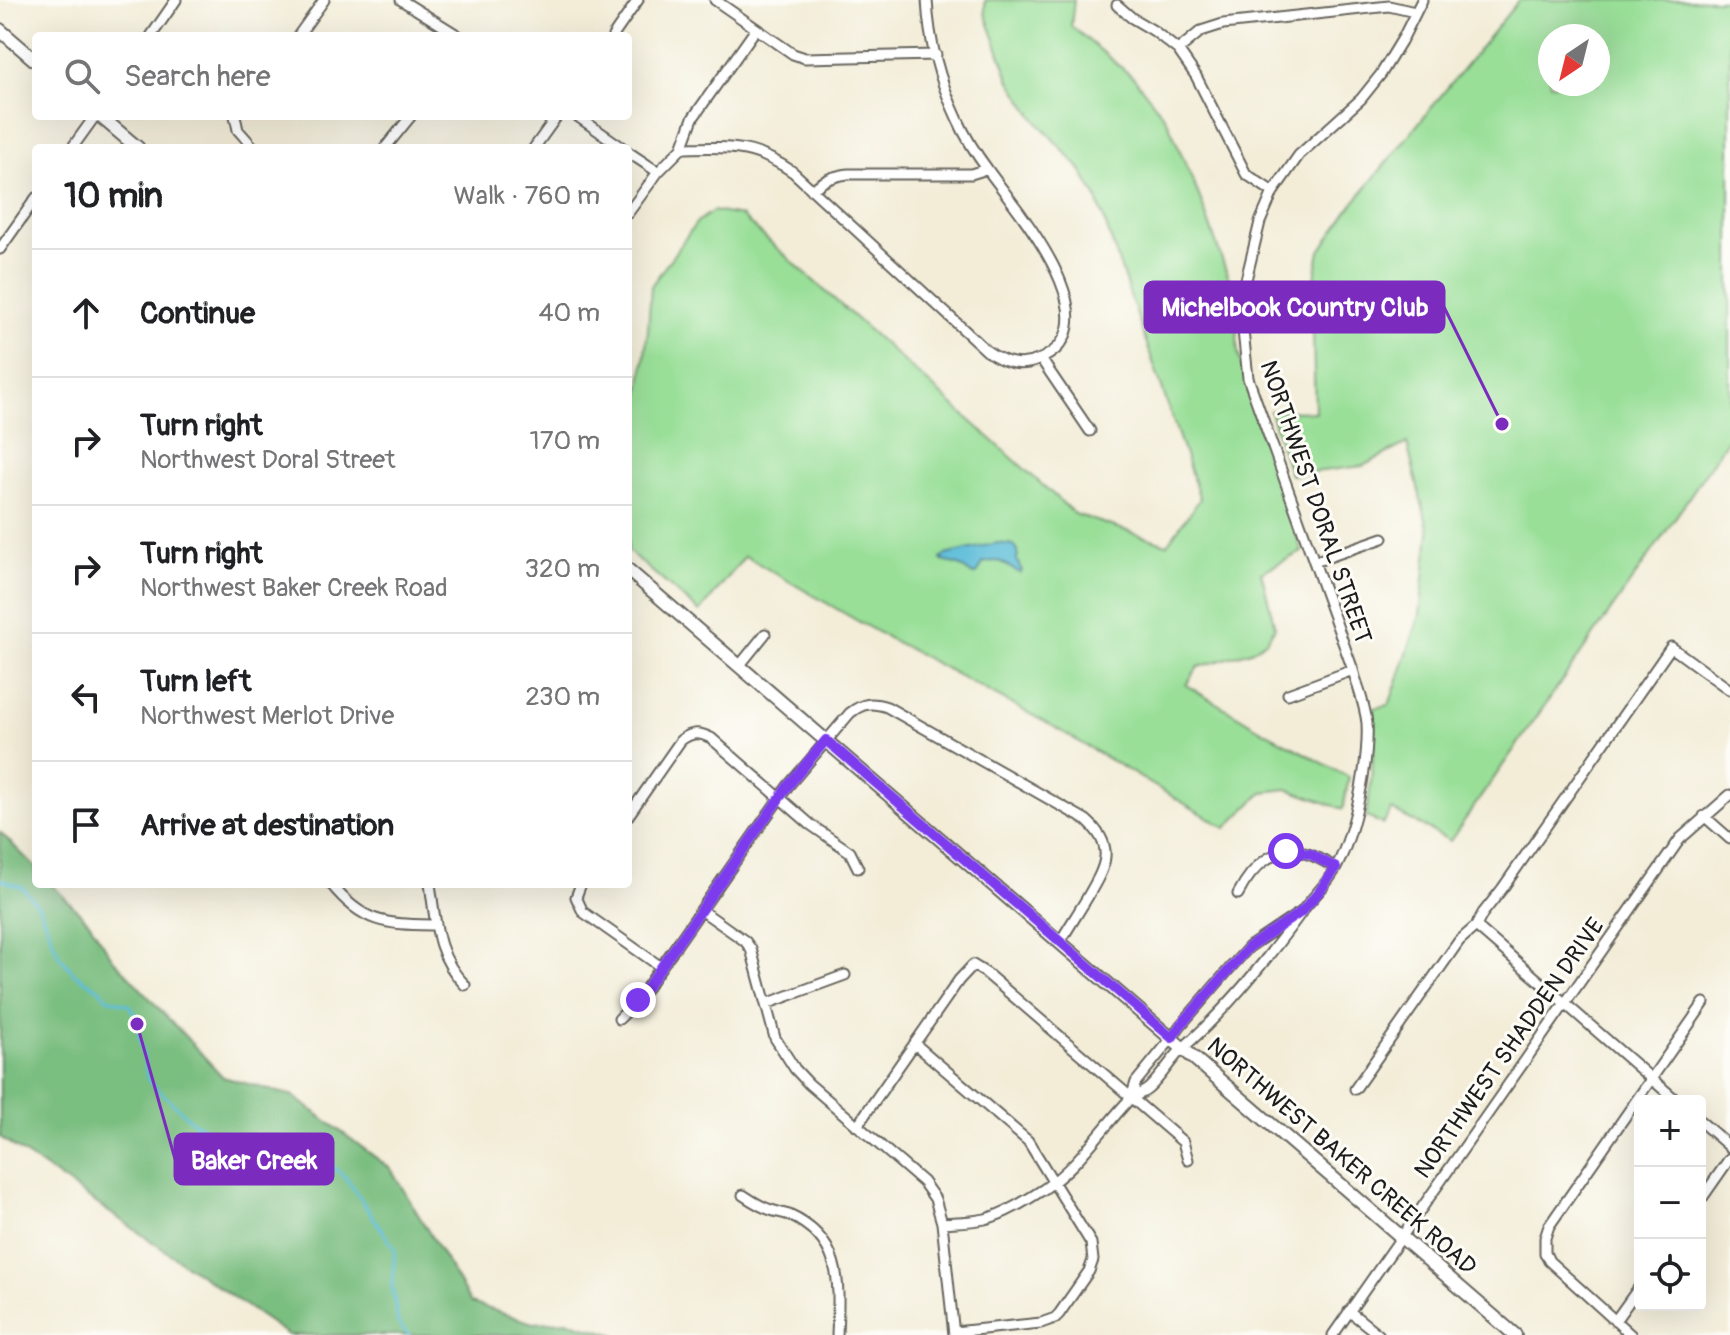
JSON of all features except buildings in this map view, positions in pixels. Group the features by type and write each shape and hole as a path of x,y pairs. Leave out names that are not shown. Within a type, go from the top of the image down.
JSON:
{"main road":[{"path":"0,30 32,58"},
{"path":"103,120 133,144"},
{"name":"NORTHWEST BAKER CREEK ROAD","path":"632,573 1515,1335"}],"street":[{"path":"301,32 324,0"},
{"path":"401,0 453,32"},
{"path":"616,32 638,0"},
{"path":"715,0 793,54 805,58 936,55"},
{"path":"682,148 751,150 774,159 793,172 987,351 998,359 1025,365 1041,359 1056,349 1063,339 1068,310 1065,291 1035,233 987,169 956,117 936,55 928,22 927,0"},
{"name":"NORTHWEST DORAL STREET","path":"1131,1098 1147,1090 1183,1047 1197,1038 1283,938 1336,868 1355,819 1366,741 1364,709 1353,670 1254,399 1245,358 1242,321 1244,288 1260,222 1273,192 1299,155 1361,99 1381,74 1422,0"},
{"path":"153,32 170,2"},
{"path":"1117,5 1178,50 1196,76 1246,174 1273,192"},
{"path":"1178,50 1201,31 1223,24 1389,6 1415,12"},
{"path":"632,208 658,172 682,148 693,118 756,29"},
{"path":"75,144 95,120"},
{"path":"236,120 238,130 250,144"},
{"path":"388,144 408,120"},
{"path":"537,144 554,120"},
{"path":"583,120 617,144"},
{"path":"632,155 658,172"},
{"path":"812,190 822,181 848,174 971,174 987,169"},
{"path":"0,249 32,213"},
{"path":"1041,359 1090,431"},
{"path":"1314,562 1383,538"},
{"path":"740,665 765,634"},
{"path":"1355,1089 1459,941 1476,926 1671,647 1730,690"},
{"path":"1288,694 1353,670"},
{"path":"619,1019 638,1000 796,775 850,713 870,703 887,707 1086,820 1099,834 1105,852 1103,870 1060,942"},
{"path":"632,810 681,740 688,734 696,733 711,738 811,825 850,852 858,868"},
{"name":"NORTHWEST SHADDEN DRIVE","path":"1333,1335 1680,839 1730,795"},
{"path":"1704,816 1730,839"},
{"path":"1238,894 1244,881 1260,863 1286,851 1310,854 1336,868"},
{"path":"334,888 357,911 377,920 436,925"},
{"path":"431,888 443,954 465,985"},
{"path":"579,888 576,897 583,912 661,967"},
{"path":"701,910 745,941 751,949 775,1038 795,1069 923,1182 935,1199 942,1223 954,1334 1049,1321 1059,1314 1089,1271 1093,1260 1091,1243 1034,1148 915,1044"},
{"name":"NORTHWEST DORAL STREET","path":"1131,1098 1136,1082 1249,947 1301,912"},
{"path":"1476,926 1670,1095"},
{"path":"857,1126 959,980 973,965 1183,1142 1188,1160"},
{"path":"766,1004 845,975"},
{"path":"1631,1335 1555,1268 1545,1253 1545,1238 1549,1226 1704,1003"},
{"path":"942,1223 987,1218 1054,1182 1070,1170 1131,1098"},
{"path":"1706,1126 1730,1147"},
{"path":"1706,1192 1730,1158"},
{"path":"743,1195 768,1209 789,1215 825,1245 832,1256 839,1286 837,1335"},
{"path":"1615,1321 1634,1294"},
{"path":"1349,1311 1379,1335"}],"green space":[{"path":"985,0 1074,0 1071,26 1134,78 1167,120 1200,198 1235,296 1238,352 1259,426 1302,552 1261,572 1275,627 1267,640 1251,651 1198,667 1186,685 1349,777 1343,809 1287,789 1263,792 1226,828 1049,724 875,631 745,556 700,612 632,554 632,455 651,286 697,222 713,211 741,216 1075,514 1167,544 1200,499 1096,196 1079,167 1038,123 1010,81 985,13"},
{"path":"1519,0 1730,0 1730,436 1450,841 1392,810 1383,824 1366,817 1373,763 1374,708 1389,705 1420,615 1429,532 1407,443 1363,466 1290,475 1270,411 1315,412 1312,293 1320,251 1351,206"},
{"path":"0,832 32,864 32,888 55,888 89,922 113,959 223,1077 293,1096 391,1169 471,1303 533,1323 567,1321 616,1335 288,1335 0,1137"}],"water":[{"path":"997,543 1014,545 1018,550 1020,573 996,561 983,563 978,573 973,575 959,565 941,559 945,555"}],"waterway":[{"path":"0,879 22,887 39,907 59,956 75,974 107,998 129,1005 135,1015 148,1080 194,1123 257,1154 294,1158 319,1155 346,1178 395,1249 392,1286 398,1323 409,1335"}],"place":[{"name":"Michelbook Country Club","path":"1502,424"},
{"name":"Baker Creek","path":"137,1024"}],"route":[{"path":"638,1000 788,786 826,740 1172,1038 1249,947 1301,912 1336,868 1310,854 1286,851"}]}
